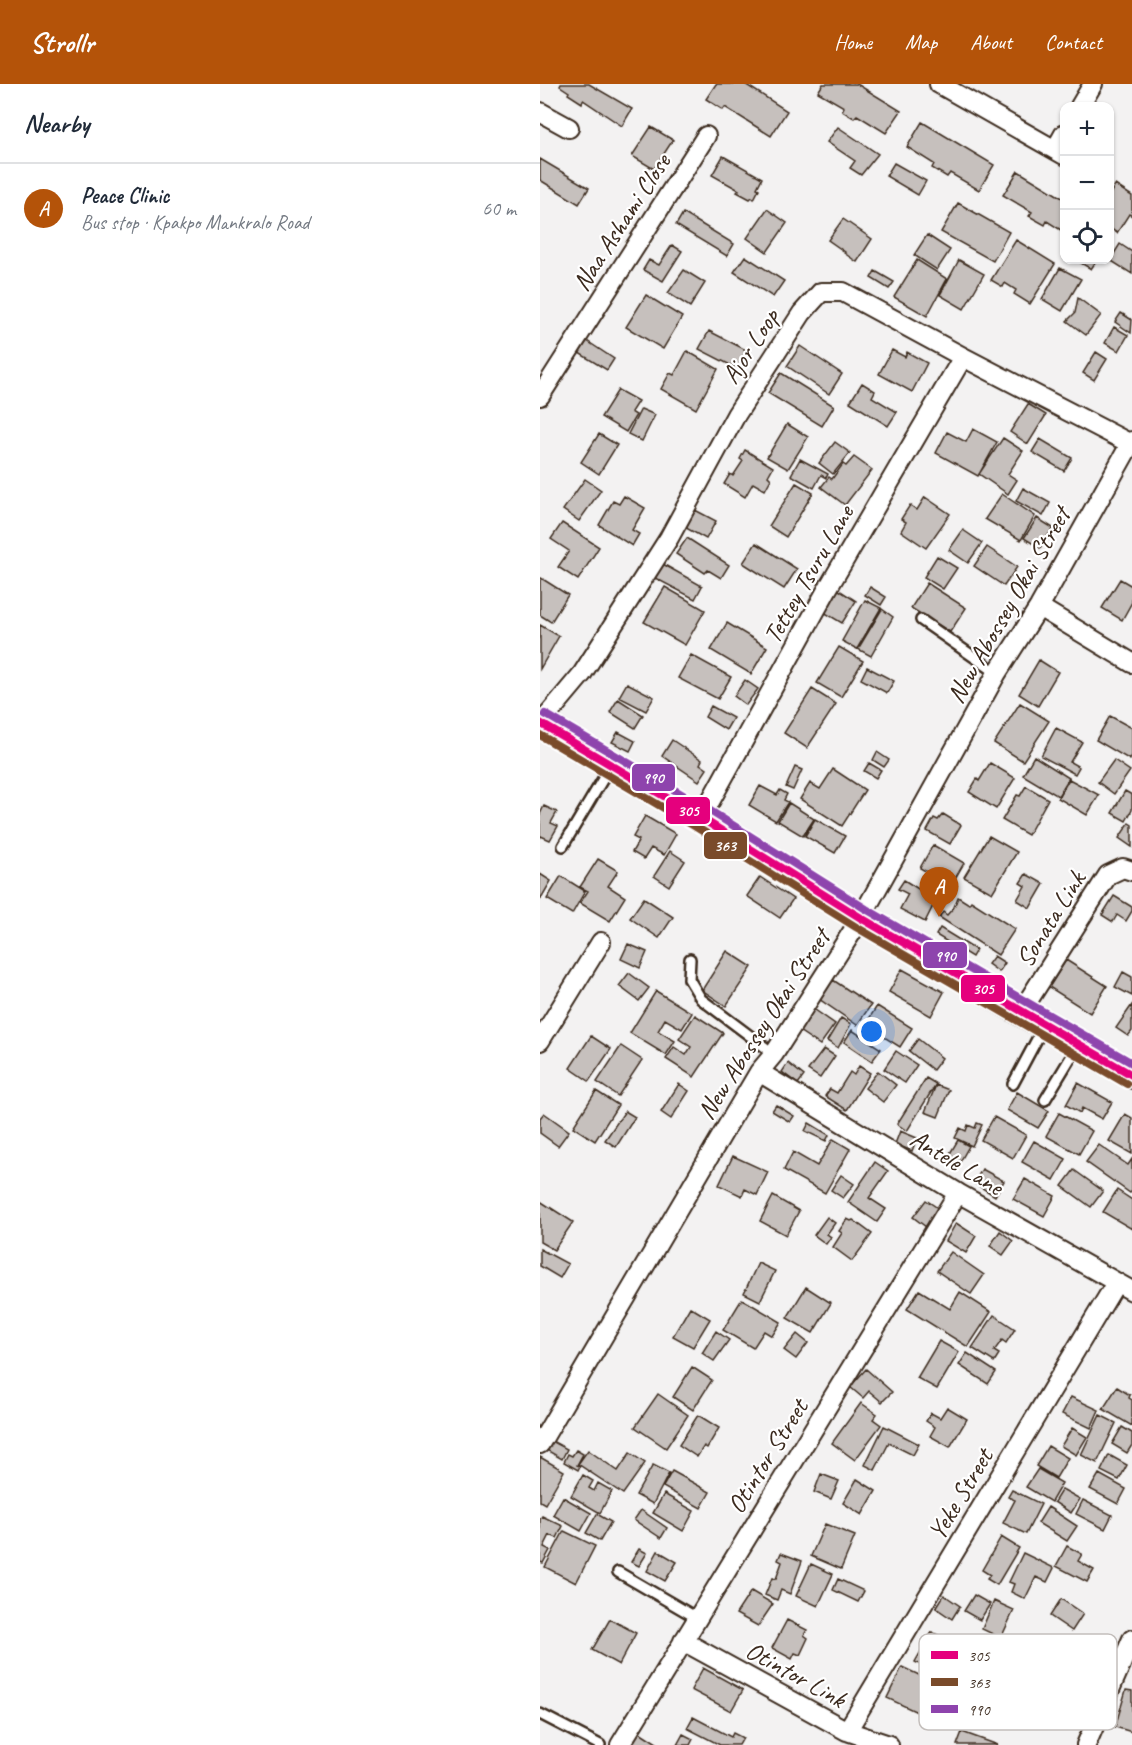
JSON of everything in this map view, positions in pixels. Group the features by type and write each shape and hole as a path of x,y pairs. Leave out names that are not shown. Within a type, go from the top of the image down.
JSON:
{"street":[{"path":"939,84 1060,153"},
{"path":"1082,102 1093,84"},
{"path":"540,112 569,128"},
{"name":"Naa Ashami Close","path":"540,396 706,136"},
{"name":"Ajor Loop","path":"540,723 582,674 669,538 736,415 802,313 821,292 843,292 963,357 1131,442"},
{"name":"Tettey Tsuru Lane","path":"701,818 828,588 963,357"},
{"name":"New Abossey Okai Street","path":"542,1434 759,1072 774,1054 861,918 997,672 1039,607 1131,442"},
{"path":"1039,607 1132,663"},
{"path":"540,723 701,818 861,918 1132,1075"},
{"name":"Sonata Link","path":"1021,1012 1108,875 1123,868 1132,871"},
{"path":"540,1041 601,942"},
{"name":"Antele Lane","path":"759,1072 958,1193 1124,1287"},
{"name":"Otintor Street","path":"620,1745 958,1193"},
{"name":"Yeke Street","path":"847,1731 1124,1287"},
{"path":"1117,1674 1132,1639"},
{"name":"Otintor Link","path":"683,1641 847,1731 889,1745"},
{"path":"1086,1745 1093,1730"}],"lane":[{"path":"921,620 997,672"},
{"path":"563,846 611,765"},
{"path":"690,959 689,979 701,999 774,1054"},
{"path":"1013,1084 1044,1026"},
{"path":"1045,1100 1078,1045"},
{"path":"618,1572 697,1618"},
{"path":"540,1714 600,1745"}],"building":[{"path":"561,84 589,84 632,109 622,126 583,100 582,103 568,94 569,92 560,86"},
{"path":"716,84 745,84 787,111 771,136 725,107 723,110 706,99"},
{"path":"823,84 857,84 901,111 886,133 857,115 854,118 842,111 844,107 818,92"},
{"path":"922,122 994,165 979,190 950,173 947,177 932,168 934,164 907,147"},
{"path":"651,127 673,140 654,169 632,156"},
{"path":"838,127 878,154 861,175 850,168 855,161 827,142"},
{"path":"723,156 762,178 754,199 737,192 739,190 712,175"},
{"path":"540,159 589,188 579,204 540,180"},
{"path":"894,163 926,181 918,195 886,176"},
{"path":"1018,171 1060,197 1060,229 1047,221 1045,225 1029,216 1032,212 1003,195"},
{"path":"1115,185 1132,196 1132,216 1129,214 1117,233 1114,231"},
{"path":"958,203 1009,232 993,261 941,232"},
{"path":"767,209 787,223 767,252 747,238"},
{"path":"683,213 734,244 727,256 676,225"},
{"path":"843,219 872,239 857,262 828,240"},
{"path":"927,235 950,250 937,270 914,255"},
{"path":"1016,240 1055,264 1030,304 1014,294 1016,290 1005,283 1003,287 991,280"},
{"path":"1120,244 1132,252 1132,274 1114,263 1114,254"},
{"path":"672,245 682,251 663,281 643,270 649,260 659,265"},
{"path":"745,256 784,281 773,297 734,272"},
{"path":"917,260 947,279 927,316 894,297"},
{"path":"959,260 984,274 964,309 940,295"},
{"path":"1083,264 1094,264 1091,269"},
{"path":"1060,268 1081,279 1062,311 1042,299"},
{"path":"684,270 705,283 690,307 668,293"},
{"path":"875,271 894,282 889,289 871,278"},
{"path":"646,295 682,317 663,349 626,327"},
{"path":"1078,298 1101,315 1086,335 1067,321 1075,313"},
{"path":"1121,313 1132,320 1131,333 1115,322"},
{"path":"1114,327 1128,335 1119,351 1105,343"},
{"path":"709,331 750,352 740,370 699,349"},
{"path":"587,341 614,359 607,370 579,353"},
{"path":"800,346 842,374 829,394 787,366"},
{"path":"892,350 905,357 907,352 927,363 912,392 879,374"},
{"path":"687,351 718,369 696,409 661,389 670,373 674,375"},
{"path":"1096,352 1107,359 1094,380 1083,373"},
{"path":"781,373 834,406 822,426 768,393"},
{"path":"862,383 875,391 872,397 897,412 888,426 850,402"},
{"path":"618,390 638,401 631,412 636,415 626,432 601,417"},
{"path":"1028,404 1046,415 1028,444 1010,432"},
{"path":"641,409 655,415 642,441 628,434"},
{"path":"787,424 808,437 788,469 767,457"},
{"path":"973,429 997,442 978,476 936,453 947,432 966,442"},
{"path":"599,434 617,445 599,474 581,462"},
{"path":"1003,438 1023,451 1008,474 1017,480 1008,494 979,474"},
{"path":"1040,439 1072,458 1064,471 1032,452"},
{"path":"835,442 850,453 833,474 819,463"},
{"path":"745,450 773,467 768,476 771,479 765,490 753,483 745,497 724,484 730,474 733,476 743,461 740,459"},
{"path":"854,457 872,470 845,505 821,487 829,477 832,479 843,464 846,466"},
{"path":"800,459 828,474 826,478 821,475 814,488 791,475"},
{"path":"585,479 601,490 579,521 563,510"},
{"path":"796,483 813,493 786,537 769,526"},
{"path":"1023,488 1050,503 1043,516 1016,501"},
{"path":"1002,494 1035,516 1021,540 985,519"},
{"path":"624,496 645,508 632,530 639,534 632,546 599,525 613,501 619,504"},
{"path":"925,497 950,514 926,548 901,531 906,522 901,519 910,505 917,510"},
{"path":"695,510 716,521 706,539 686,528"},
{"path":"1037,518 1053,528 1040,548 1024,538"},
{"path":"562,523 599,547 578,580 558,567 569,551 551,539"},
{"path":"963,530 982,543 968,563 949,550"},
{"path":"687,538 729,565 721,578 708,570 705,573 676,554"},
{"path":"756,543 797,569 784,589 743,563"},
{"path":"987,547 1017,567 1004,586 974,566"},
{"path":"937,556 957,568 943,589 924,577"},
{"path":"661,563 702,586 695,599 653,577"},
{"path":"541,578 568,595 551,622 540,615"},
{"path":"1120,579 1132,586 1132,602 1122,620 1102,608"},
{"path":"927,583 966,608 950,632 911,608"},
{"path":"665,587 705,610 685,645 644,622"},
{"path":"870,587 886,597 881,605 865,595"},
{"path":"836,588 856,601 842,623 822,611"},
{"path":"865,600 881,608 857,649 842,641"},
{"path":"882,609 893,617 871,656 858,649"},
{"path":"727,623 767,647 751,674 711,650"},
{"path":"540,625 559,636 540,669"},
{"path":"839,647 863,661 841,697 817,683"},
{"path":"691,655 731,677 718,699 678,678"},
{"path":"1039,660 1058,672 1038,706 1019,694"},
{"path":"867,667 894,681 887,693 861,679"},
{"path":"745,680 758,689 746,705 734,696"},
{"path":"627,683 654,697 646,711 619,697"},
{"path":"812,689 836,704 807,748 784,733"},
{"path":"618,699 643,715 635,728 610,712"},
{"path":"1020,703 1049,721 1023,761 994,743"},
{"path":"711,706 733,718 726,730 705,717"},
{"path":"1110,716 1132,728 1130,760 1096,740"},
{"path":"1056,728 1082,742 1070,762 1079,767 1075,774 1041,756"},
{"path":"618,732 635,741 630,751 612,742"},
{"path":"672,740 702,760 700,764 707,769 699,781 662,756"},
{"path":"877,752 889,760 884,767 873,760"},
{"path":"1034,756 1069,778 1058,796 1023,775"},
{"path":"1114,760 1130,771 1114,794 1098,782"},
{"path":"869,763 881,770 876,778 864,771"},
{"path":"990,763 1015,778 996,809 969,792"},
{"path":"795,767 802,770 793,790 786,787"},
{"path":"833,769 865,790 842,826 800,799 810,783 820,789"},
{"path":"1069,779 1099,795 1087,815 1058,798"},
{"path":"760,786 777,795 780,790 787,794 784,800 788,802 776,821 749,805"},
{"path":"1026,786 1048,799 1028,835 1002,820 1017,795 1020,796"},
{"path":"1125,791 1132,795 1132,810 1126,821 1112,813"},
{"path":"789,803 814,819 803,836 778,821"},
{"path":"544,806 557,812 551,823 558,826 550,840 541,836 540,838 540,814"},
{"path":"943,814 961,825 950,844 927,831 934,818 938,820"},
{"path":"645,816 676,834 664,855 651,848 644,859 632,852 639,840 633,837"},
{"path":"815,819 845,836 835,853 805,836"},
{"path":"1129,823 1132,825 1132,847 1119,838"},
{"path":"989,836 1017,852 992,893 964,877"},
{"path":"933,845 964,863 949,889 934,880 936,877 920,868"},
{"path":"670,851 685,861 669,886 654,876"},
{"path":"598,859 618,871 608,886 625,897 610,921 580,903 588,891 580,887"},
{"path":"540,874 551,881 540,900"},
{"path":"1026,874 1044,884 1030,908 1017,900 1025,886 1020,883"},
{"path":"561,876 585,891 572,914 547,899"},
{"path":"760,877 793,899 780,918 747,896"},
{"path":"904,880 936,900 925,922 900,909 908,894 898,889"},
{"path":"1114,896 1132,907 1126,921 1117,915 1113,922 1102,915"},
{"path":"958,897 969,904 971,901 1015,929 998,955 939,917 943,912 947,915 954,907"},
{"path":"644,898 673,917 659,938 630,918"},
{"path":"940,928 976,950 972,957 936,935"},
{"path":"628,944 647,952 640,968 621,959"},
{"path":"727,951 752,967 726,1006 702,990"},
{"path":"994,956 1005,963 999,972 988,964"},
{"path":"1066,960 1107,986 1090,1013 1049,987"},
{"path":"902,969 944,992 931,1016 889,992"},
{"path":"1123,972 1132,977 1132,996 1115,987"},
{"path":"629,973 649,988 639,1001 619,986"},
{"path":"833,980 871,1005 857,1025 819,999"},
{"path":"656,991 692,1013 682,1029 665,1019 658,1031 675,1041 666,1055 630,1033"},
{"path":"808,1005 835,1024 820,1045 793,1027"},
{"path":"1132,1005 1132,1031 1128,1036 1116,1028"},
{"path":"877,1006 912,1028 900,1047 865,1025"},
{"path":"695,1015 723,1033 694,1077 666,1059 674,1047 686,1055 691,1047 679,1039"},
{"path":"841,1018 851,1024 838,1048 827,1041"},
{"path":"852,1030 881,1049 872,1061 844,1042"},
{"path":"591,1036 611,1049 589,1081 570,1068"},
{"path":"918,1039 942,1058 933,1070 909,1051"},
{"path":"621,1046 642,1060 618,1096 597,1082"},
{"path":"824,1049 835,1056 820,1078 808,1070"},
{"path":"896,1051 917,1065 905,1083 884,1069"},
{"path":"788,1063 804,1076 798,1084 782,1072"},
{"path":"859,1066 870,1073 847,1110 825,1096 830,1089 837,1093 850,1072 854,1075"},
{"path":"878,1071 896,1085 883,1102 865,1088"},
{"path":"926,1078 936,1084 907,1131 897,1124"},
{"path":"1078,1083 1112,1102 1102,1119 1082,1108 1080,1113 1066,1105"},
{"path":"679,1084 689,1091 671,1119 661,1112"},
{"path":"936,1085 949,1090 938,1117 925,1112"},
{"path":"596,1091 618,1105 595,1141 573,1127"},
{"path":"1017,1092 1049,1111 1038,1128 1007,1110"},
{"path":"776,1105 794,1116 790,1122 772,1111"},
{"path":"625,1111 635,1117 616,1147 605,1140"},
{"path":"544,1113 569,1131 558,1146 540,1133 540,1118"},
{"path":"1059,1113 1092,1131 1079,1154 1046,1136"},
{"path":"1125,1114 1132,1118 1132,1154 1109,1141"},
{"path":"994,1117 1026,1135 1013,1158 981,1140"},
{"path":"809,1123 829,1135 826,1141 805,1131"},
{"path":"977,1123 982,1125 972,1146 955,1138 960,1128 966,1131 968,1125 975,1128"},
{"path":"900,1131 917,1138 912,1151 895,1144"},
{"path":"833,1139 850,1149 825,1193 784,1170 793,1152 817,1166"},
{"path":"958,1140 969,1146 960,1162 949,1155"},
{"path":"1034,1141 1066,1159 1054,1180 1022,1162"},
{"path":"1099,1145 1128,1165 1132,1159 1132,1191 1130,1193 1086,1162"},
{"path":"733,1156 768,1172 757,1195 745,1189 742,1196 719,1185"},
{"path":"875,1162 888,1171 869,1198 886,1209 877,1222 848,1202"},
{"path":"982,1169 1004,1181 995,1196 974,1183"},
{"path":"1074,1170 1103,1191 1091,1207 1062,1186"},
{"path":"841,1175 854,1184 843,1198 831,1190"},
{"path":"1025,1179 1055,1196 1044,1216 1013,1199"},
{"path":"1117,1190 1132,1200 1132,1229 1103,1212"},
{"path":"773,1196 799,1211 786,1235 760,1221"},
{"path":"926,1200 939,1209 926,1227 913,1217"},
{"path":"540,1201 573,1222 554,1250 540,1242"},
{"path":"827,1217 835,1223 827,1234 831,1237 826,1244 814,1235"},
{"path":"847,1219 853,1220 872,1234 852,1261 833,1247"},
{"path":"956,1223 976,1236 966,1253 946,1241"},
{"path":"1000,1231 1013,1241 1003,1255 990,1246"},
{"path":"540,1249 568,1264 560,1278 540,1266"},
{"path":"951,1252 984,1275 971,1294 937,1271"},
{"path":"758,1263 775,1271 760,1301 744,1293"},
{"path":"806,1287 831,1303 813,1333 787,1318"},
{"path":"919,1290 950,1309 960,1292 991,1312 968,1347 907,1309"},
{"path":"742,1299 781,1322 772,1336 764,1331 753,1348 723,1330"},
{"path":"690,1307 710,1319 693,1347 673,1336"},
{"path":"994,1315 1015,1329 1006,1343 1002,1340 994,1351 999,1354 994,1362 972,1348"},
{"path":"716,1331 729,1340 714,1361 702,1353"},
{"path":"797,1334 808,1343 796,1359 784,1350"},
{"path":"939,1341 959,1352 937,1389 917,1378"},
{"path":"967,1353 996,1372 988,1384 959,1365"},
{"path":"692,1367 712,1380 693,1410 673,1397"},
{"path":"866,1369 892,1392 882,1402 869,1391 863,1398 850,1387"},
{"path":"1117,1387 1130,1395 1129,1398 1132,1400 1132,1426 1103,1409"},
{"path":"658,1394 688,1415 666,1448 635,1427"},
{"path":"1071,1397 1099,1410 1091,1428 1062,1414"},
{"path":"861,1403 877,1414 873,1419 881,1425 855,1460 832,1443"},
{"path":"947,1407 967,1419 950,1447 930,1436 935,1427 926,1421 931,1413 940,1418"},
{"path":"698,1415 719,1428 707,1448 704,1446 697,1457 679,1445"},
{"path":"1100,1415 1116,1423 1097,1463 1081,1455"},
{"path":"884,1426 919,1444 913,1455 889,1443 875,1470 865,1465"},
{"path":"1122,1427 1132,1433 1132,1445 1127,1453 1112,1444"},
{"path":"1072,1428 1087,1437 1076,1455 1061,1446"},
{"path":"548,1439 567,1449 562,1459 543,1448"},
{"path":"1048,1446 1068,1458 1056,1478 1036,1466"},
{"path":"576,1450 583,1454 577,1465 580,1466 578,1470 564,1462 568,1454 572,1456"},
{"path":"588,1450 618,1471 630,1453 645,1463 623,1494 578,1464"},
{"path":"1109,1455 1127,1465 1119,1480 1101,1471"},
{"path":"540,1457 564,1471 545,1504 540,1501"},
{"path":"653,1465 669,1473 653,1504 636,1495"},
{"path":"1038,1469 1062,1483 1051,1502 1026,1487"},
{"path":"672,1471 710,1492 701,1508 663,1487"},
{"path":"821,1474 839,1481 831,1499 814,1492"},
{"path":"1099,1474 1126,1489 1118,1504 1090,1489"},
{"path":"583,1475 593,1481 589,1488 594,1491 598,1483 612,1491 600,1513 571,1496"},
{"path":"857,1479 876,1491 862,1515 843,1503"},
{"path":"1062,1489 1080,1499 1071,1513 1054,1502"},
{"path":"1012,1490 1041,1504 1026,1534 1003,1523 1015,1500 1008,1497"},
{"path":"664,1494 694,1511 683,1531 653,1513"},
{"path":"563,1497 591,1513 581,1531 553,1515"},
{"path":"1083,1500 1112,1515 1105,1529 1076,1514"},
{"path":"1048,1507 1077,1526 1067,1541 1038,1523"},
{"path":"641,1510 667,1528 661,1538 634,1520"},
{"path":"597,1514 611,1522 600,1541 586,1533"},
{"path":"542,1516 563,1526 557,1538 550,1535 544,1547 550,1550 543,1563 540,1562 540,1519"},
{"path":"825,1524 855,1536 841,1569 811,1556"},
{"path":"564,1531 595,1546 576,1583 545,1567"},
{"path":"1001,1537 1019,1548 997,1585 987,1579 990,1575 982,1570"},
{"path":"1067,1546 1082,1554 1078,1561 1094,1570 1087,1582 1056,1566"},
{"path":"639,1549 647,1553 639,1566 631,1562"},
{"path":"658,1551 677,1562 665,1581 647,1571"},
{"path":"781,1553 802,1561 790,1594 781,1590 777,1600 765,1595 772,1578 776,1579 782,1562 778,1560"},
{"path":"1023,1553 1054,1568 1047,1582 1036,1577 1025,1599 1011,1592 1014,1584 1009,1582"},
{"path":"811,1564 833,1574 818,1606 796,1596"},
{"path":"838,1579 864,1591 858,1602 833,1590"},
{"path":"751,1591 773,1604 758,1626 736,1614"},
{"path":"944,1595 960,1606 952,1619 936,1608"},
{"path":"974,1595 990,1604 980,1620 964,1611"},
{"path":"1061,1599 1083,1614 1072,1631 1050,1616"},
{"path":"994,1601 1014,1610 1003,1634 993,1634 982,1629"},
{"path":"610,1619 636,1633 619,1665 592,1650"},
{"path":"787,1620 807,1630 804,1635 808,1638 800,1655 795,1653 792,1659 772,1648"},
{"path":"902,1667 919,1675 917,1712 887,1698"},
{"path":"703,1668 743,1690 731,1711 691,1690"},
{"path":"1126,1690 1132,1691 1132,1732 1117,1728"},
{"path":"693,1717 731,1737 733,1733 743,1738 739,1745 720,1745 687,1728"},
{"path":"635,1729 660,1745 624,1745"},
{"path":"962,1732 998,1745 957,1745"},
{"path":"683,1734 693,1739 690,1745 677,1745"}],"transit line":[{"name":"990","path":"545,714 707,809 866,909 1132,1063"},
{"name":"305","path":"540,723 701,818 861,918 1132,1075"},
{"name":"363","path":"540,735 696,827 856,927 1127,1084"}],"place":[{"name":"Peace Clinic","path":"939,917"}]}
